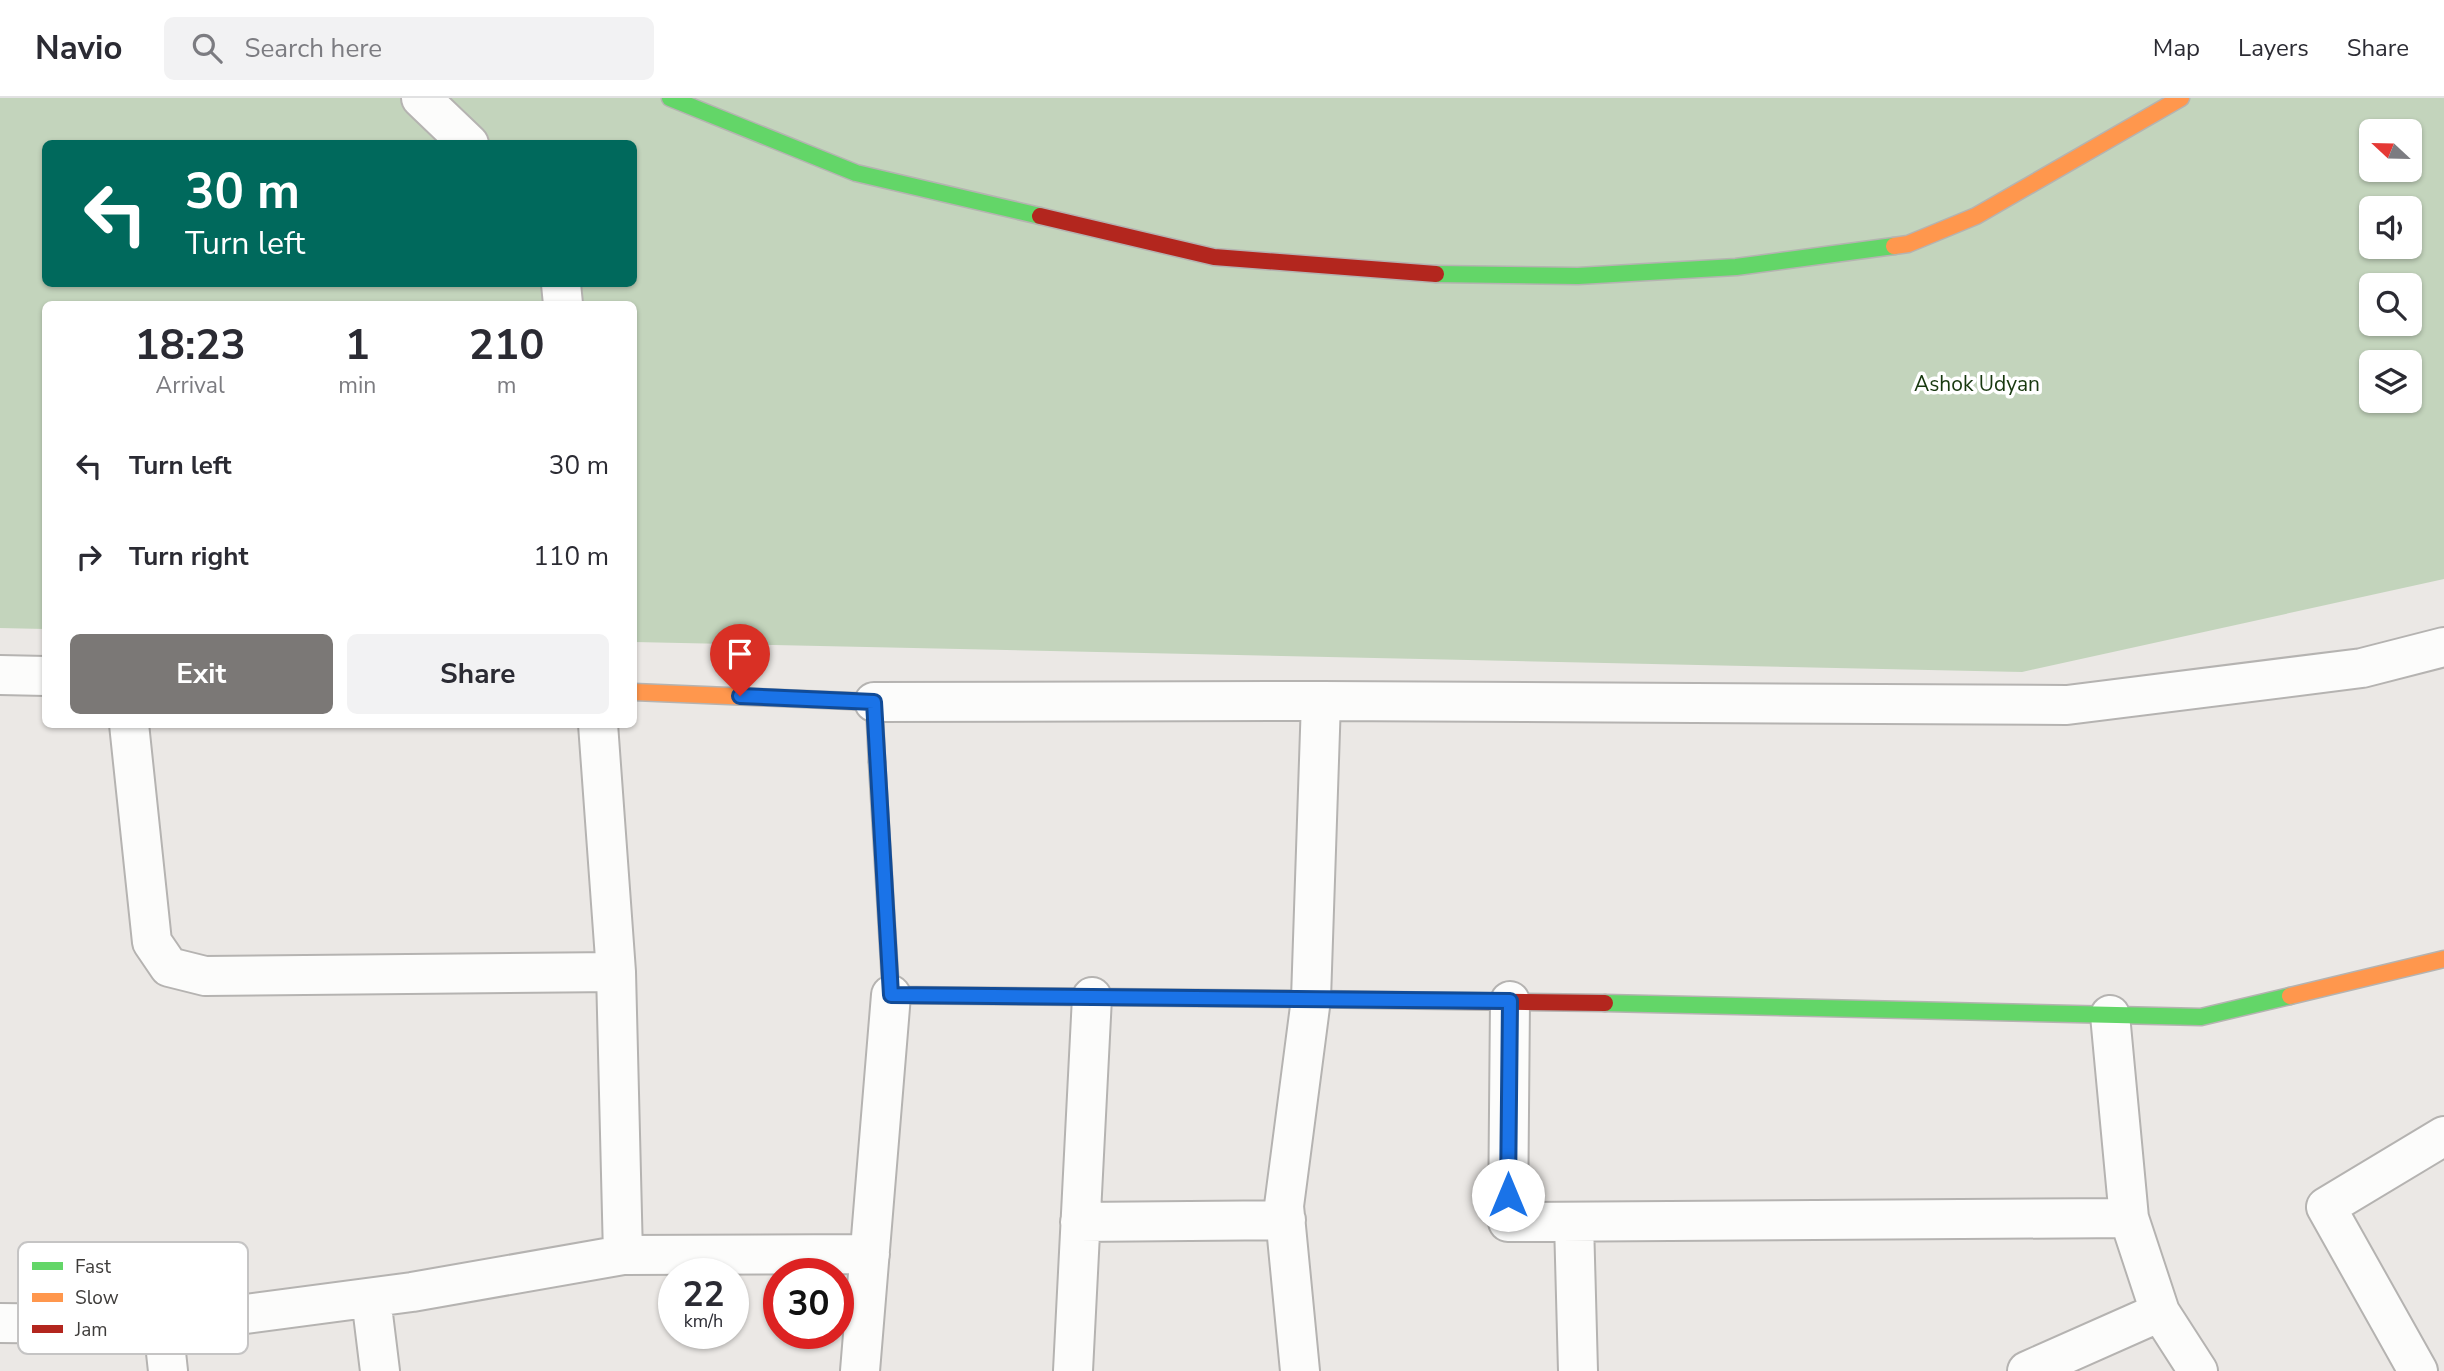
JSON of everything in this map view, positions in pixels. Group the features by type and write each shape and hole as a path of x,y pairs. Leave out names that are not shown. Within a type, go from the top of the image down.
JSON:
{"street":[{"path":"421,98 465,140"},
{"path":"670,98 856,173 1214,257 1414,274 1578,275 1736,267 1908,244 1976,216 2181,98"},
{"path":"637,692 874,702 1321,701 2067,705 2362,668 2444,647"},
{"path":"0,675 42,676"},
{"path":"1300,1371 1284,1206 1311,999 1321,701"},
{"path":"860,1371 891,995 874,702"},
{"path":"129,728 152,942 169,967 205,976 615,972"},
{"path":"598,728 615,972 623,1255"},
{"path":"891,995 1510,1001 2201,1017 2444,959"},
{"path":"1073,1371 1092,997"},
{"path":"1510,1001 1508,1222 2129,1218"},
{"path":"2110,1015 2129,1218 2160,1312 2198,1371"},
{"path":"2418,1371 2326,1208 2444,1136"},
{"path":"1080,1222 1286,1220"},
{"path":"1574,1222 1578,1371"},
{"path":"248,1314 371,1298 623,1255 870,1254"},
{"path":"371,1298 380,1371"},
{"path":"2027,1371 2160,1312"},
{"path":"0,1323 18,1323"}],"green space":[{"name":"Ashok Udyan","path":"0,98 2444,98 2444,579 2022,672 637,642 637,301 42,301 42,629 0,628"}],"traffic: fast":[{"path":"670,98 856,173 1040,216"},
{"path":"1436,274 1578,276 1736,267 1894,246"},
{"path":"877,762 891,995 1307,999"},
{"path":"1605,1003 2201,1017 2290,996"}],"traffic: slow":[{"path":"1894,246 1908,244 1976,216 2181,98"},
{"path":"637,692 874,702 877,762"},
{"path":"2290,996 2444,959"}],"traffic: jam":[{"path":"1040,216 1214,257 1436,274"},
{"path":"1307,999 1605,1003"}],"route":[{"path":"740,696 874,702 891,995 1510,1001 1508,1195"}]}
